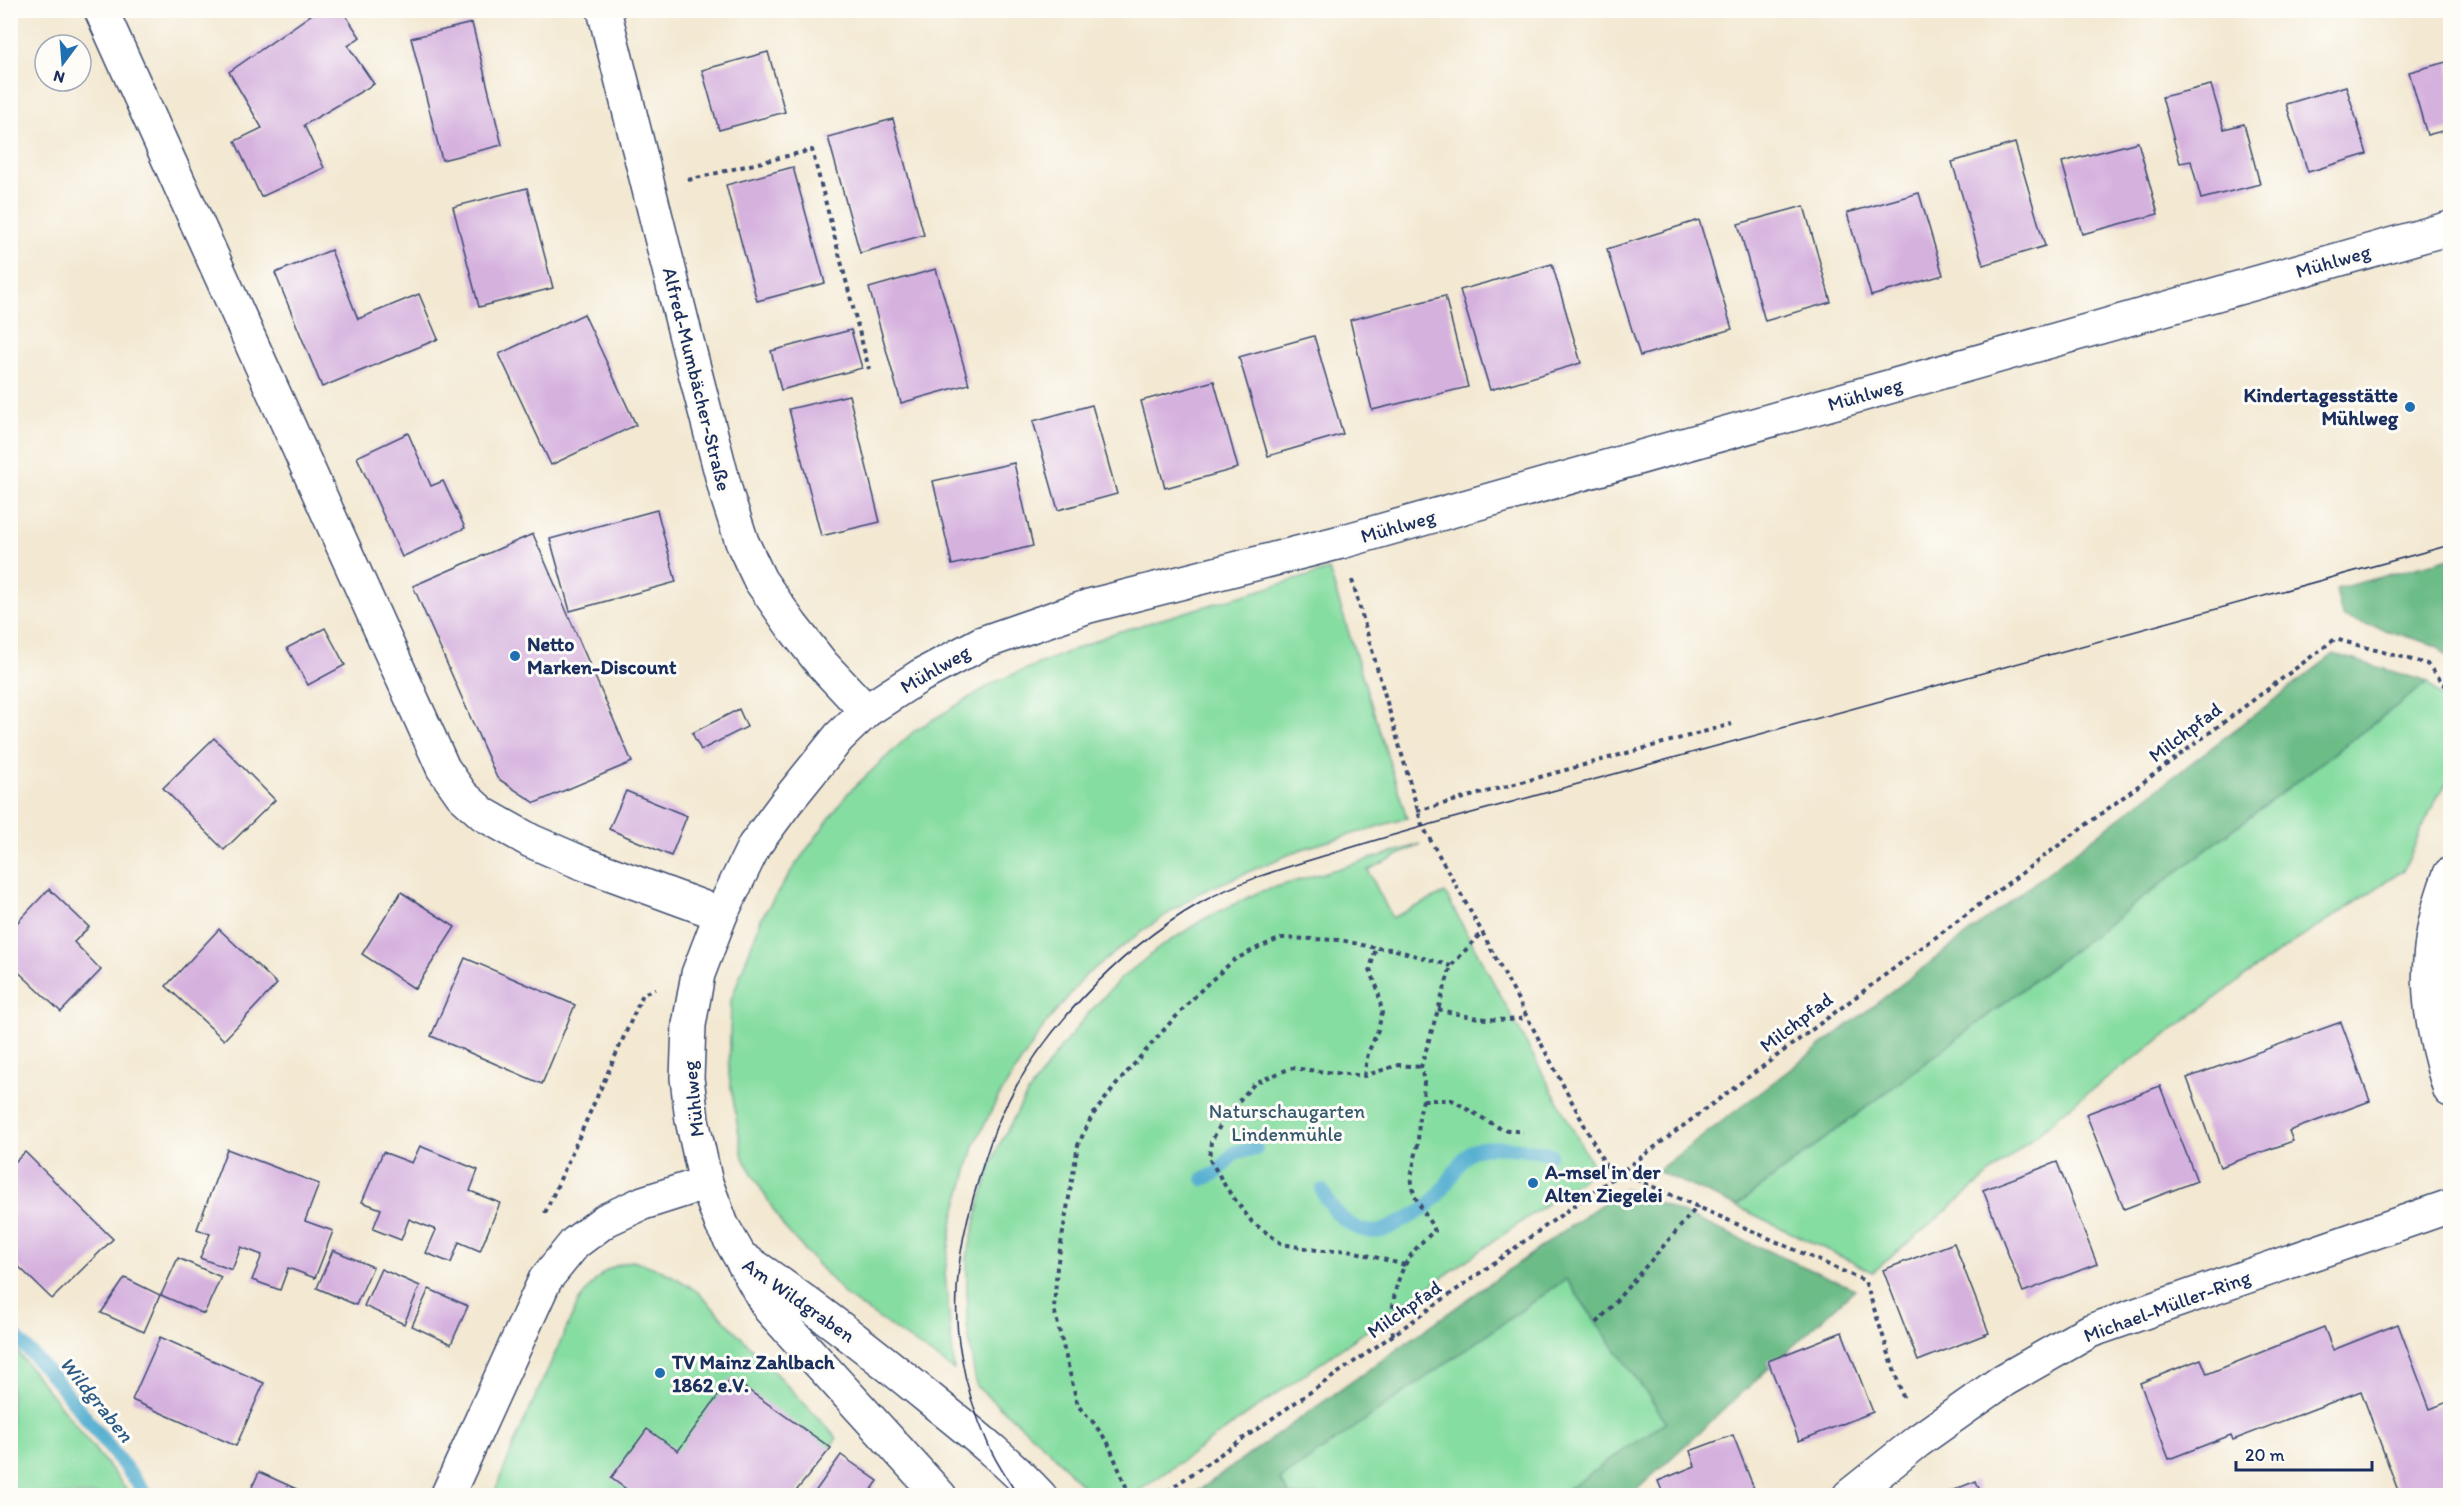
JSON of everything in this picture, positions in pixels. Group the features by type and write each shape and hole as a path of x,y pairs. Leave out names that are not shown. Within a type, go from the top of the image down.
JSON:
{"street":[{"path":"101,10 443,768 462,795 483,814 531,841 582,863 721,914"},
{"name":"Alfred-Mumbächer-Straße","path":"604,10 721,473 742,542 760,580 792,626 822,664 866,711"},
{"name":"Mühlweg","path":"738,1255 722,1225 706,1183 692,1119 687,1078 689,1024 698,974 721,914 760,838 839,737 866,711 920,676 982,643 1089,606 1352,539 2451,228"},
{"path":"2451,874 2440,901 2428,961 2430,1008 2439,1054 2451,1090"},
{"path":"447,1496 545,1280 575,1243 606,1220 644,1203 706,1183"},
{"name":"Michael-Müller-Ring","path":"1849,1496 1918,1441 2004,1380 2090,1331 2451,1206"},
{"name":"Am Wildgraben","path":"738,1255 800,1297 893,1369 989,1447 1040,1496"},
{"name":"Am Wildgraben","path":"738,1255 769,1308 940,1496"},
{"path":"858,1405 850,1384 855,1369 872,1364 893,1369"}],"path":[{"path":"649,189 812,150 869,369"},
{"path":"1350,573 1422,825 1482,932 1606,1166 1865,1281 1905,1401"},
{"name":"Milchpfad","path":"1160,1496 1393,1335 1620,1173 2335,639 2427,664 2451,691"},
{"path":"1417,811 1732,724"},
{"path":"1393,1335 1391,1314 1396,1289 1405,1265 1418,1243 1435,1231 1414,1195 1411,1177 1418,1144 1419,1116 1424,1100 1421,1067 1451,966 1482,932"},
{"path":"1130,1496 1108,1443 1078,1406 1054,1309 1057,1267 1078,1145 1092,1116 1116,1085 1197,994 1234,960 1259,947 1282,939 1341,940 1392,950 1451,966"},
{"path":"1364,1076 1368,1053 1378,1030 1382,1013 1378,990 1370,969 1376,948"},
{"path":"540,1224 643,994 698,974"},
{"path":"1438,1009 1458,1015 1486,1018 1512,1020 1526,1018"},
{"path":"1405,1265 1348,1250 1323,1251 1282,1244 1252,1222 1227,1189 1209,1158 1210,1142 1226,1115 1255,1083 1291,1068 1364,1076 1398,1065 1421,1067"},
{"path":"1424,1100 1452,1100 1501,1129 1523,1132"},
{"path":"1597,1323 1698,1206"}],"green space":[{"path":"2450,558 2450,660 2438,646 2342,617 2336,589"},
{"path":"1329,570 1407,818 1302,849 1199,893 1144,930 1086,975 1044,1026 998,1098 975,1143 953,1220 945,1273 954,1370 846,1296 783,1226 743,1158 729,1075 731,1000 762,917 794,867 848,793 914,731 997,681 1114,633"},
{"path":"2334,654 2428,682 1736,1206 1657,1171"},
{"path":"2428,682 2450,709 2450,778 2436,799 2404,870 2270,958 2078,1100 1873,1272 1736,1206"},
{"name":"Naturschaugarten Lindenmühle","path":"1421,844 1368,870 1392,918 1445,893 1595,1170 1133,1495 1090,1495 1050,1451 976,1386 967,1326 967,1257 981,1199 997,1149 1023,1101 1087,1015 1119,980 1159,948 1204,919 1259,892"},
{"path":"1624,1188 1855,1289 1631,1495 1560,1495 1666,1421 1566,1279 1280,1480 1290,1495 1191,1496"},
{"name":"TV Mainz Zahlbach 1862 e.V.","path":"631,1261 666,1273 698,1292 837,1438 793,1495 493,1496 517,1437 579,1301 601,1275 613,1267"},
{"path":"1566,1279 1666,1421 1560,1495 1290,1495 1279,1480"},
{"path":"11,1344 131,1495 11,1495"}],"building":[{"path":"318,10 342,10 360,37 348,46 374,84 304,125 324,168 261,197 235,141 262,128 229,72"},
{"path":"472,23 502,145 442,160 411,38"},
{"path":"768,52 785,112 719,130 702,70"},
{"path":"2450,61 2450,129 2427,135 2409,72"},
{"path":"2211,85 2224,129 2244,124 2260,184 2201,199 2191,161 2180,163 2162,97"},
{"path":"2346,86 2367,154 2308,172 2286,104"},
{"path":"893,119 924,235 860,253 828,137"},
{"path":"2138,142 2158,214 2082,234 2062,162"},
{"path":"2015,143 2045,246 1983,265 1952,162"},
{"path":"793,167 825,283 757,301 726,185"},
{"path":"527,188 553,288 479,307 453,207"},
{"path":"1919,193 1943,275 1871,296 1847,213"},
{"path":"1804,206 1831,302 1765,321 1738,224"},
{"path":"1699,220 1732,329 1640,356 1607,249"},
{"path":"331,250 358,319 419,294 438,339 322,387 275,273"},
{"path":"1552,264 1581,363 1490,390 1460,290"},
{"path":"936,269 969,384 901,403 869,288"},
{"path":"1445,296 1468,387 1372,410 1350,320"},
{"path":"584,314 636,425 551,465 499,354"},
{"path":"851,330 862,368 781,390 771,351"},
{"path":"1314,336 1343,434 1268,456 1239,357"},
{"path":"1214,381 1238,468 1165,488 1141,401"},
{"path":"849,395 880,522 821,536 789,409"},
{"path":"1092,405 1117,494 1058,510 1033,421"},
{"path":"408,433 431,486 443,481 465,528 402,557 357,457"},
{"path":"1014,463 1033,546 952,565 933,481"},
{"path":"657,510 676,582 570,611 550,539"},
{"name":"Netto Marken-Discount","path":"533,534 632,762 535,803 497,778 413,586"},
{"path":"325,628 345,665 308,685 287,648"},
{"path":"739,709 747,727 701,750 692,733"},
{"path":"214,738 275,800 224,850 163,788"},
{"path":"626,791 687,816 671,856 609,829"},
{"path":"49,889 89,927 74,942 101,970 61,1012 10,964 10,930"},
{"path":"401,892 455,927 415,989 362,954"},
{"path":"219,929 277,984 224,1040 166,986"},
{"path":"465,958 575,1005 542,1084 431,1036"},
{"path":"2341,1022 2370,1101 2289,1131 2293,1141 2220,1167 2187,1078"},
{"path":"2160,1086 2197,1181 2124,1209 2086,1114"},
{"path":"420,1146 478,1170 470,1191 500,1203 480,1251 459,1242 451,1263 426,1253 436,1230 409,1219 401,1240 373,1229 381,1209 362,1202 383,1152 412,1163"},
{"path":"227,1149 319,1184 305,1221 333,1231 315,1278 288,1268 280,1290 252,1280 262,1255 241,1247 232,1270 200,1258 210,1234 197,1229"},
{"path":"25,1152 113,1239 52,1299 10,1258 10,1167"},
{"path":"2057,1162 2097,1264 2023,1292 1983,1190"},
{"path":"1954,1243 1989,1333 1918,1361 1883,1270"},
{"path":"333,1250 373,1267 356,1305 317,1288"},
{"path":"178,1258 221,1277 204,1314 161,1295"},
{"path":"381,1269 420,1286 404,1324 364,1306"},
{"path":"125,1278 160,1295 144,1332 101,1313"},
{"path":"429,1289 468,1306 451,1344 412,1326"},
{"path":"2398,1324 2430,1409 2450,1401 2450,1496 2400,1496 2361,1391 2233,1440 2231,1435 2169,1459 2140,1383 2201,1359 2207,1374 2324,1327 2333,1350"},
{"path":"1842,1332 1873,1412 1799,1441 1768,1361"},
{"path":"160,1337 264,1383 236,1446 132,1400"},
{"path":"731,1378 831,1448 792,1496 636,1496 611,1478 647,1429 678,1451"},
{"path":"1733,1435 1757,1496 1664,1496 1658,1481 1695,1466 1690,1451"},
{"path":"841,1455 878,1481 867,1496 812,1496"},
{"path":"259,1472 312,1496 248,1496"},
{"path":"1976,1481 1982,1496 1941,1496 1941,1495"}],"waterway":[{"path":"1322,1190 1345,1221 1362,1230 1381,1231 1413,1216 1431,1203 1464,1158 1472,1151 1499,1147 1550,1154"},
{"path":"1203,1179 1217,1173 1235,1152 1256,1149"},
{"name":"Wildgraben","path":"10,1331 56,1380 148,1496"}],"tram line":[{"path":"1018,1496 995,1459 984,1435 969,1390 961,1355 957,1315 958,1274 969,1214 997,1125 1013,1092 1033,1060 1056,1028 1109,971 1169,922 1215,895 1246,882 1379,839 2450,545"}],"place":[{"name":"Kindertagesstätte Mühlweg","path":"2410,407"},
{"name":"Netto Marken-Discount","path":"515,656"},
{"name":"A-msel in der Alten Ziegelei","path":"1533,1183"},
{"name":"TV Mainz Zahlbach 1862 e.V.","path":"660,1373"}]}
